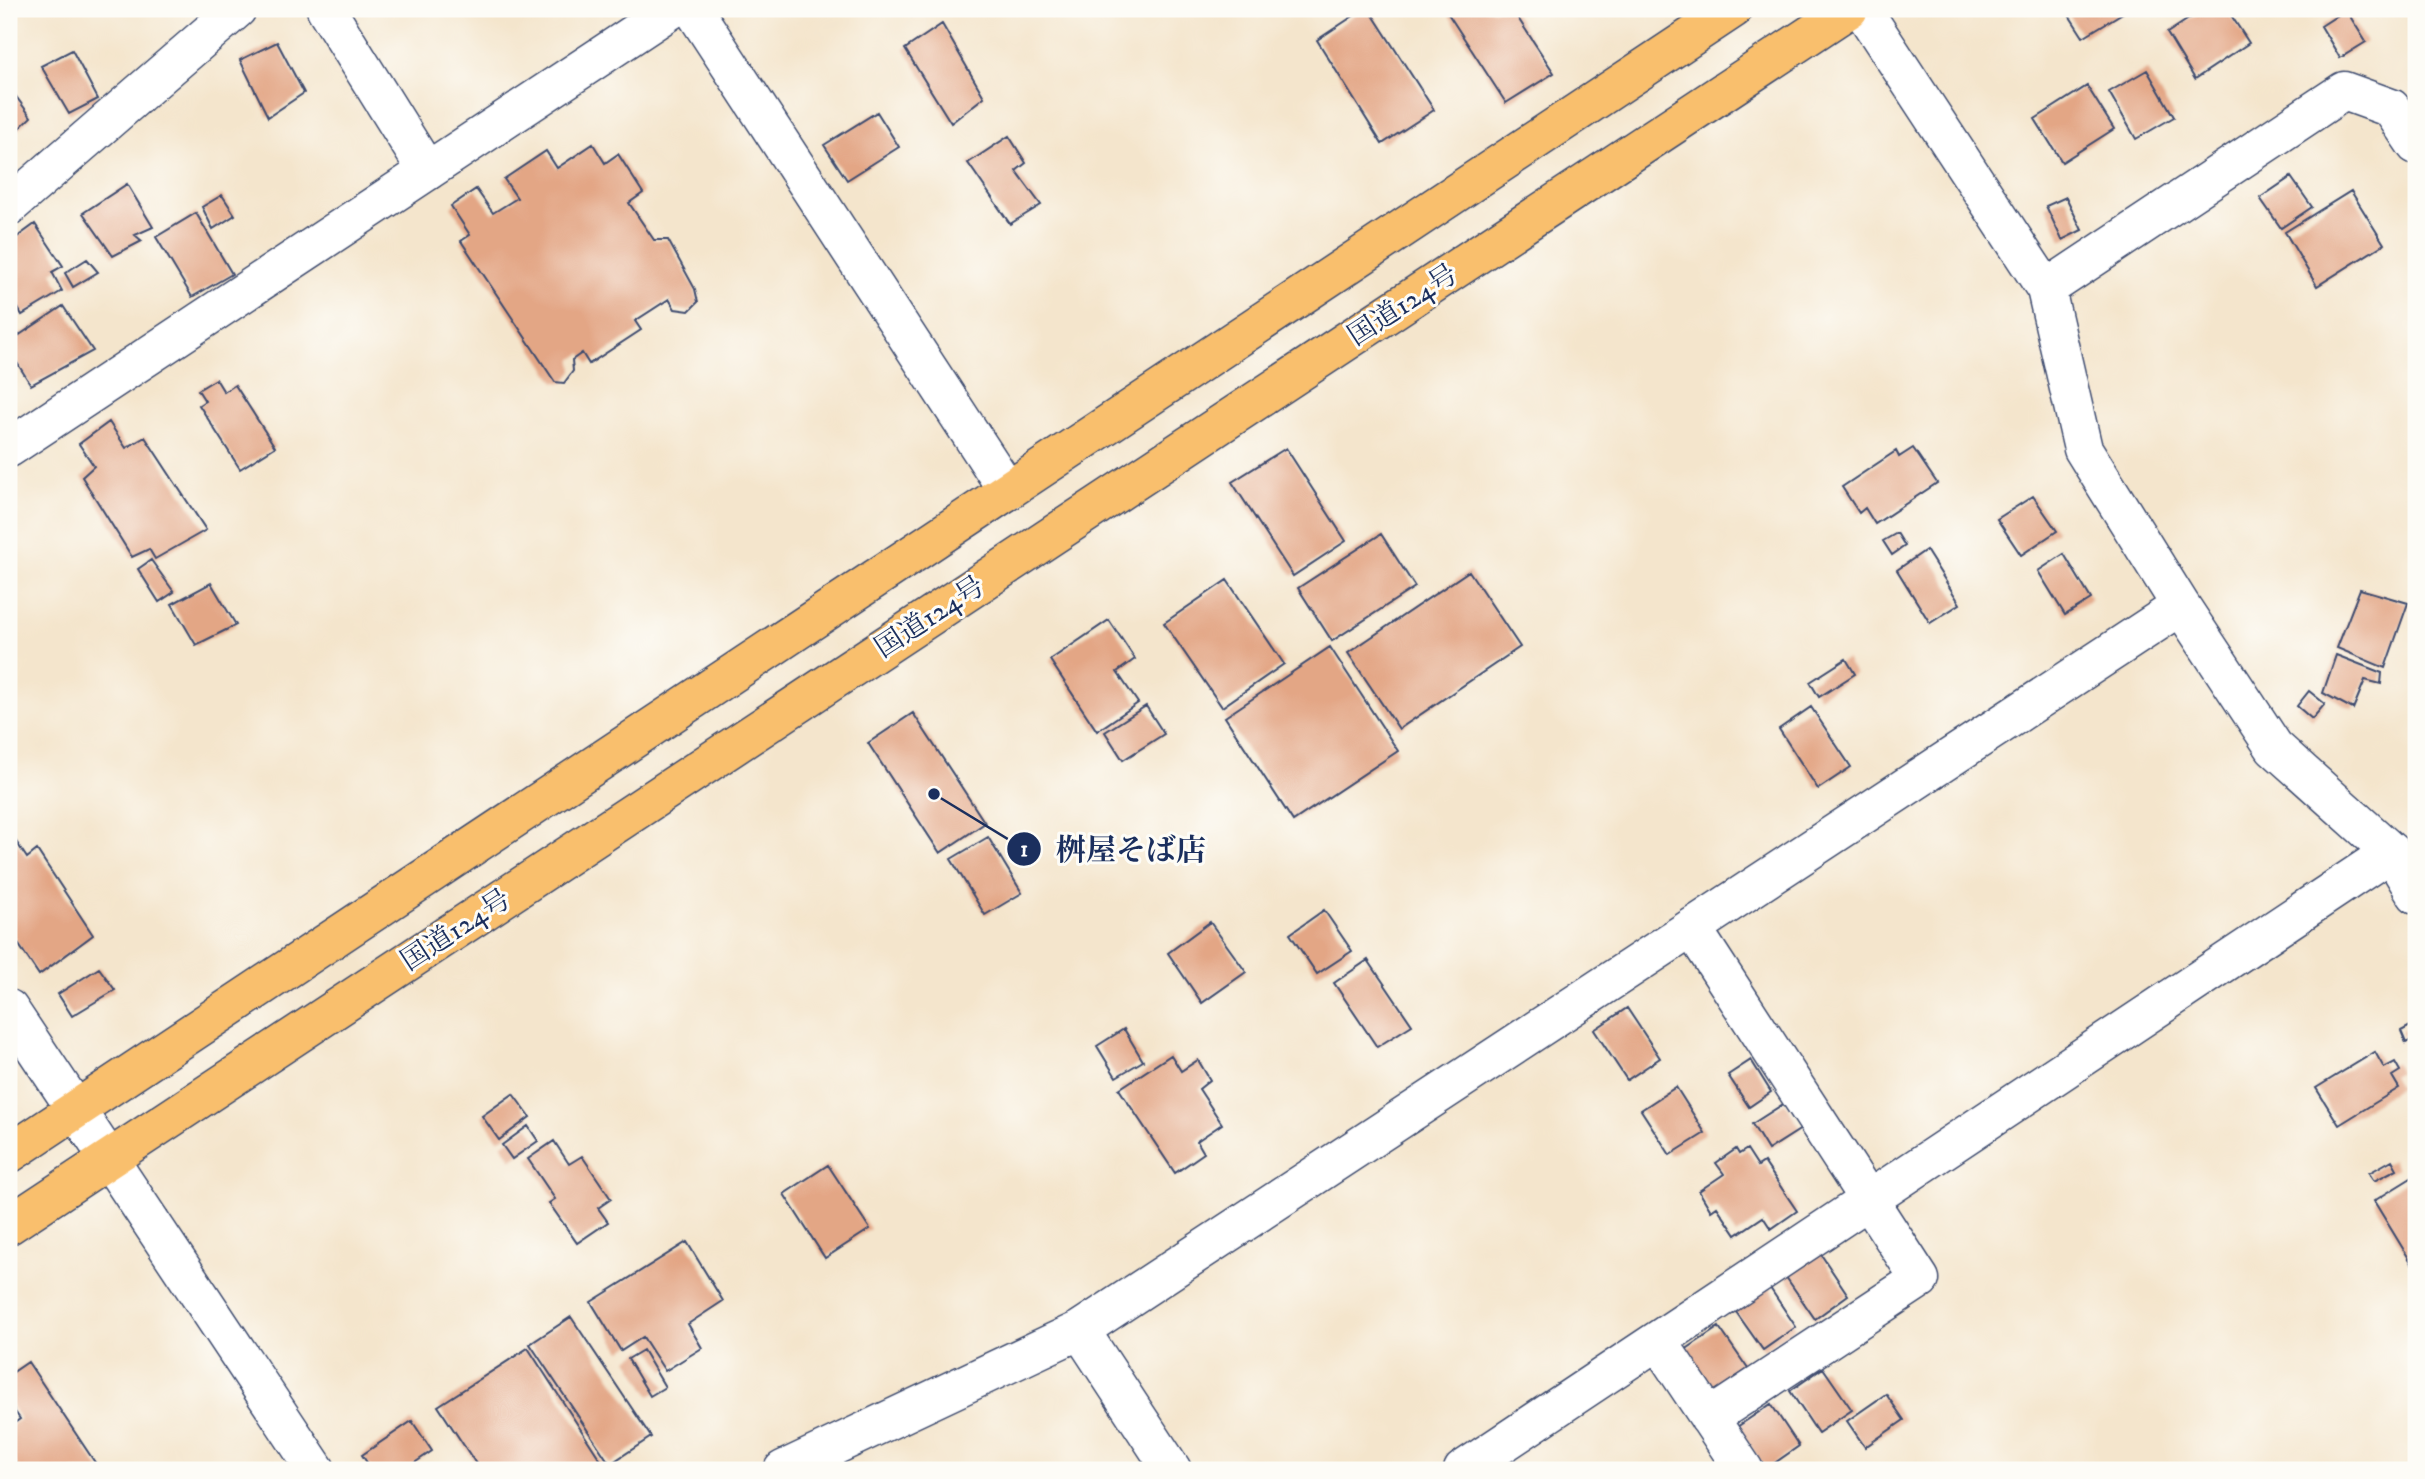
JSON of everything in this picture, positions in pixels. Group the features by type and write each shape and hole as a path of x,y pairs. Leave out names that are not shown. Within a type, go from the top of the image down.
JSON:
{"highway":[{"name":"国道124号","path":"9,1154 1733,9"},
{"name":"国道124号","path":"9,1225 1849,9"}],"street":[{"path":"9,206 237,9"},
{"path":"326,9 427,171"},
{"path":"9,448 673,9"},
{"path":"693,9 1008,491"},
{"path":"1862,9 2046,289 2083,449 2180,606 2274,747 2390,852 2416,894"},
{"path":"2046,289 2344,91 2392,108 2416,145"},
{"path":"783,1470 1080,1330 2180,606"},
{"path":"1463,1470 2390,852"},
{"path":"1692,928 1920,1279 1709,1418"},
{"path":"9,1009 316,1470"},
{"path":"1080,1330 1172,1470"},
{"path":"1658,1341 1744,1470"}],"building":[{"path":"1364,9 1369,9 1434,110 1382,144 1317,40"},
{"path":"1445,9 1512,9 1554,73 1506,103"},
{"path":"2065,9 2129,9 2083,37"},
{"path":"2204,9 2227,9 2249,43 2195,79 2167,33"},
{"path":"2346,10 2366,42 2340,58 2321,26"},
{"path":"942,24 984,97 951,123 905,49"},
{"path":"277,42 304,93 268,117 240,60"},
{"path":"72,50 98,99 69,114 41,66"},
{"path":"2147,70 2174,117 2136,139 2109,92"},
{"path":"2087,86 2114,129 2062,162 2035,119"},
{"path":"9,87 31,117 9,138"},
{"path":"877,112 899,147 847,180 824,145"},
{"path":"1009,136 1026,163 1016,171 1041,205 1010,224 968,163"},
{"path":"593,144 605,163 618,154 643,193 629,203 654,240 668,240 695,289 698,302 689,311 675,309 669,299 635,321 641,330 589,364 582,353 572,360 573,371 564,383 555,382 461,241 470,235 451,206 476,189 493,213 517,198 504,179 546,151 557,168"},
{"path":"2291,177 2312,207 2281,228 2260,198"},
{"path":"127,184 153,227 135,235 142,241 113,256 83,213"},
{"path":"2351,191 2384,244 2317,286 2285,232"},
{"path":"222,195 235,215 213,229 202,207"},
{"path":"2066,197 2082,230 2062,240 2046,206"},
{"path":"196,213 232,274 192,297 156,237"},
{"path":"35,224 63,266 52,272 62,291 22,315 9,293 9,243"},
{"path":"87,259 98,272 73,287 65,273"},
{"path":"63,306 93,351 31,385 9,350 9,342"},
{"path":"216,379 224,392 235,385 275,447 240,469 199,405 205,401 198,390"},
{"path":"109,422 126,448 145,437 206,530 155,559 149,549 132,557 82,477 94,466 79,444"},
{"path":"1286,448 1346,541 1293,576 1232,482"},
{"path":"1913,448 1937,483 1875,524 1865,508 1859,513 1842,487 1896,451 1899,457"},
{"path":"2033,496 2057,531 2021,555 1997,519"},
{"path":"1897,533 1905,546 1892,555 1883,541"},
{"path":"1381,534 1415,587 1332,641 1298,588"},
{"path":"1926,550 1960,604 1930,623 1897,570"},
{"path":"2064,554 2091,599 2065,615 2038,571"},
{"path":"151,560 174,592 159,602 138,569"},
{"path":"1469,571 1520,647 1399,729 1348,653"},
{"path":"1227,580 1284,664 1222,707 1164,623"},
{"path":"211,583 236,625 196,645 172,604"},
{"path":"2360,589 2408,603 2385,668 2337,648"},
{"path":"1109,620 1135,659 1117,672 1138,703 1097,731 1050,660"},
{"path":"1330,647 1398,751 1293,821 1225,717"},
{"path":"2336,655 2382,673 2381,684 2365,680 2353,709 2323,693"},
{"path":"1846,659 1855,674 1819,697 1810,682"},
{"path":"2309,691 2325,704 2312,719 2297,706"},
{"path":"1146,706 1164,734 1123,760 1105,732"},
{"path":"1811,707 1851,767 1818,789 1779,729"},
{"path":"913,713 985,823 940,853 868,743"},
{"path":"13,837 27,858 37,850 93,935 39,975 9,930 9,840"},
{"path":"988,837 1022,893 985,915 951,859"},
{"path":"1324,910 1352,951 1317,974 1290,934"},
{"path":"1210,922 1246,972 1202,1003 1168,953"},
{"path":"1368,960 1412,1025 1377,1047 1334,983"},
{"path":"99,968 115,990 72,1016 58,994"},
{"path":"1627,1008 1660,1058 1627,1080 1594,1030"},
{"path":"2414,1024 2416,1037 2406,1043 2401,1031"},
{"path":"1124,1029 1143,1061 1116,1077 1097,1046"},
{"path":"2375,1052 2384,1068 2395,1062 2400,1071 2392,1076 2399,1088 2339,1125 2316,1088"},
{"path":"1171,1055 1181,1071 1198,1060 1210,1080 1199,1089 1222,1124 1197,1141 1204,1153 1175,1173 1119,1089"},
{"path":"1751,1060 1771,1092 1749,1107 1728,1075"},
{"path":"1676,1087 1705,1133 1670,1155 1641,1110"},
{"path":"513,1094 530,1117 499,1140 482,1116"},
{"path":"1785,1103 1801,1129 1768,1150 1752,1124"},
{"path":"528,1126 538,1141 512,1159 502,1145"},
{"path":"554,1141 569,1164 582,1156 611,1199 598,1208 608,1222 577,1243 549,1203 555,1199 528,1159"},
{"path":"1736,1149 1739,1154 1747,1149 1758,1166 1764,1162 1797,1211 1771,1229 1763,1217 1736,1235 1717,1207 1711,1211 1699,1191 1724,1174 1716,1163"},
{"path":"2392,1160 2397,1169 2374,1181 2369,1173"},
{"path":"828,1165 870,1229 825,1258 784,1194"},
{"path":"2416,1175 2416,1270 2374,1201"},
{"path":"687,1242 723,1301 688,1324 702,1348 665,1371 643,1337 621,1351 591,1302"},
{"path":"1820,1253 1848,1295 1815,1319 1786,1277"},
{"path":"1768,1285 1796,1327 1763,1350 1734,1309"},
{"path":"571,1317 651,1437 610,1464 530,1344"},
{"path":"1719,1327 1748,1369 1714,1392 1685,1350"},
{"path":"528,1348 607,1470 480,1470 438,1406"},
{"path":"643,1350 665,1387 650,1396 628,1359"},
{"path":"28,1362 100,1470 20,1470 9,1453 9,1427 20,1419 9,1403 9,1375"},
{"path":"1823,1368 1852,1410 1818,1433 1790,1391"},
{"path":"1886,1394 1904,1420 1865,1447 1847,1421"},
{"path":"1771,1404 1799,1446 1766,1469 1737,1427"},
{"path":"412,1421 432,1451 404,1470 372,1470 362,1455"}],"place":[{"name":"桝屋そば店","path":"934,794"}]}
